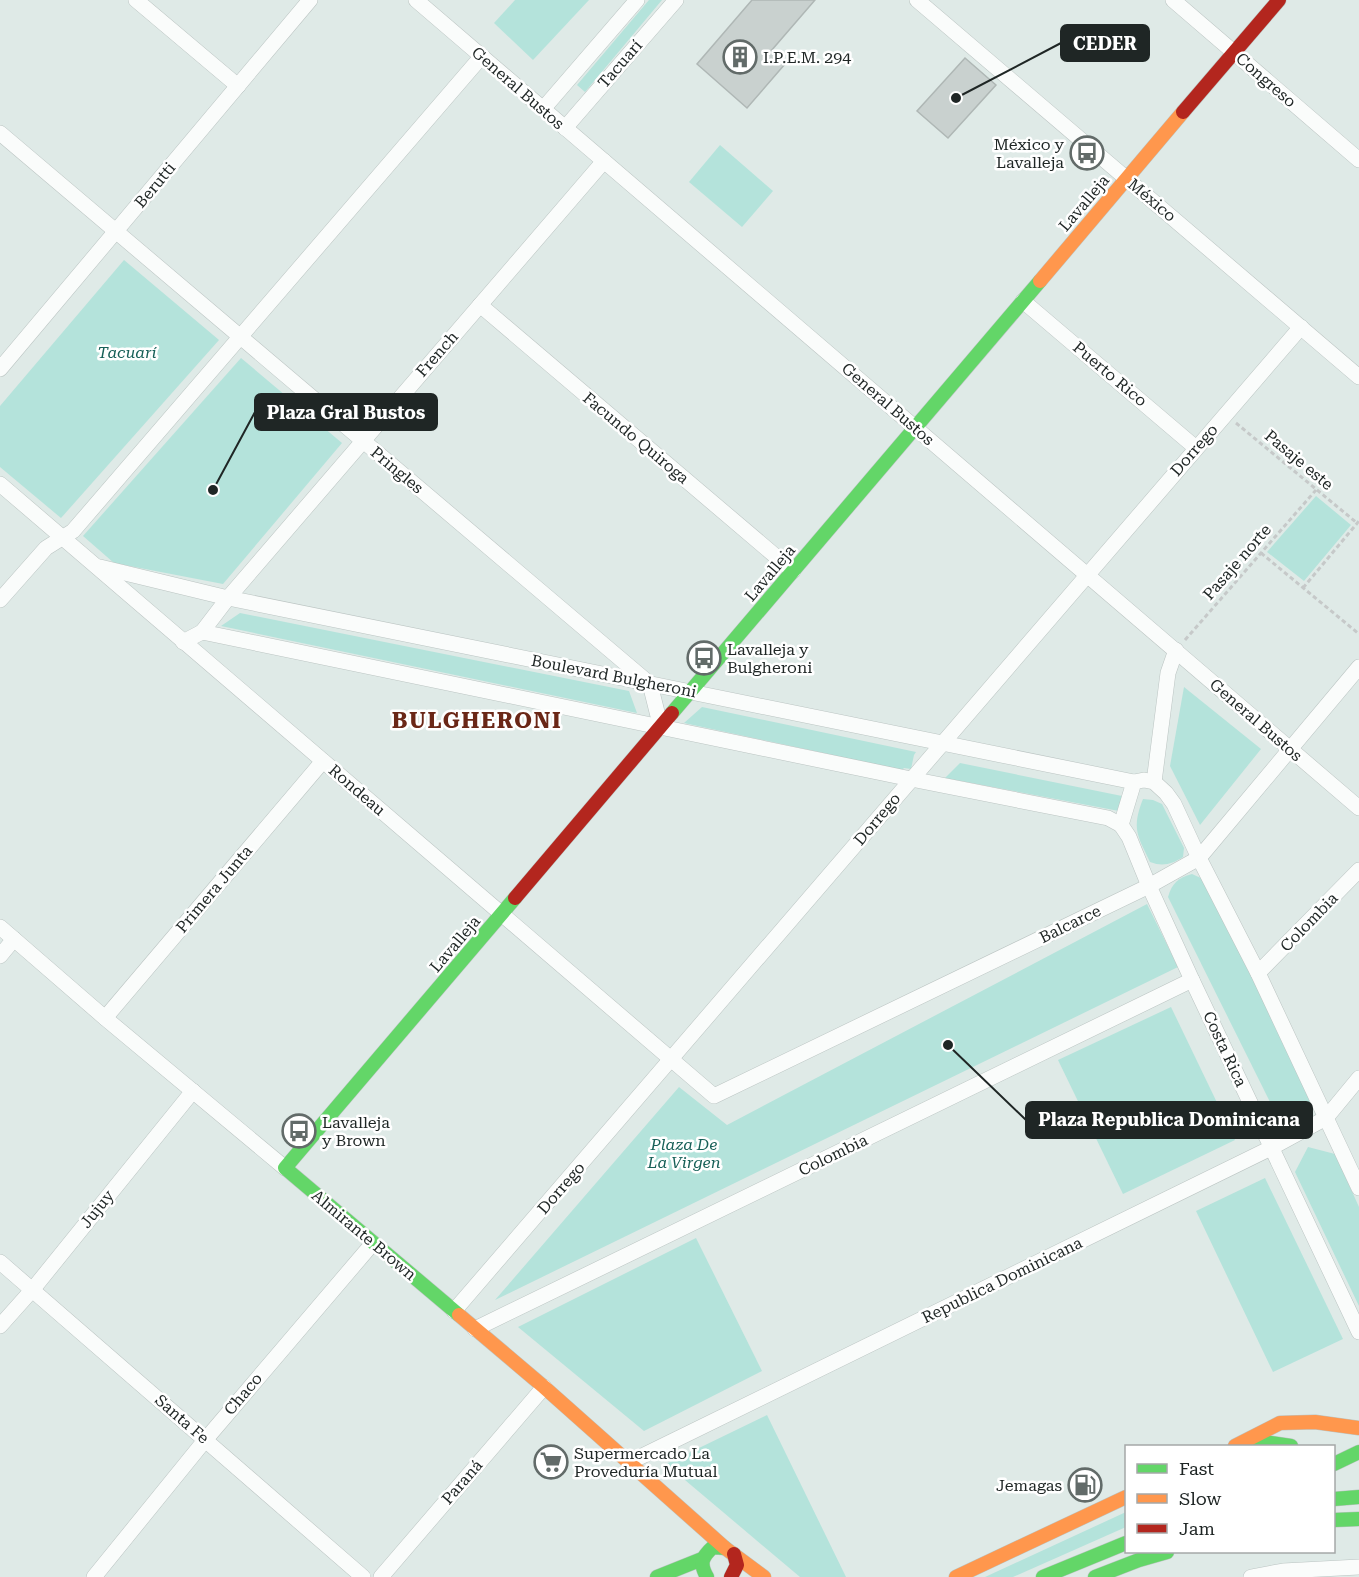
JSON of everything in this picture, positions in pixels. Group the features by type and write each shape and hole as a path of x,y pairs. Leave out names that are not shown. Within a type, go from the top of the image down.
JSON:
{"main road":[{"name":"Lavalleja","path":"285,1168 662,728 690,692 1279,0"},
{"name":"Almirante Brown","path":"285,1168 544,1387 730,1551 764,1577"},
{"path":"1238,1445 1280,1423 1287,1422 1315,1422 1359,1428"},
{"path":"1250,1440 1284,1445"},
{"path":"1335,1453 1357,1455"},
{"path":"1335,1464 1357,1455"},
{"path":"956,1577 1125,1497"},
{"path":"1335,1498 1359,1497"},
{"path":"692,1516 703,1557 702,1568 707,1577"},
{"path":"1335,1520 1359,1519"},
{"path":"1043,1577 1125,1543"},
{"path":"657,1577 703,1557 713,1547 730,1551 737,1565 731,1577"},
{"path":"1095,1577 1161,1553"}],"street":[{"path":"136,0 238,86"},
{"name":"Berutti","path":"0,369 309,0"},
{"name":"General Bustos","path":"416,0 1359,808"},
{"name":"Tacuarí","path":"543,109 637,0"},
{"name":"Tacuarí","path":"565,128 676,0"},
{"name":"México","path":"917,0 1359,377"},
{"name":"Congreso","path":"1173,0 1359,160"},
{"path":"0,600 46,548 73,531 482,56"},
{"name":"Pringles","path":"0,133 650,684"},
{"name":"French","path":"202,632 228,598 362,441 604,161"},
{"name":"Puerto Rico","path":"1023,301 1196,448"},
{"name":"Facundo Quiroga","path":"480,305 793,571"},
{"name":"Dorrego","path":"454,1311 673,1060 911,779 1301,327"},
{"name":"Rondeau","path":"0,484 714,1096"},
{"name":"Boulevard Bulgheroni","path":"96,566 228,598 1134,782"},
{"path":"183,642 202,632 1108,818 1121,825 1134,782 1144,780 1154,782 1174,804 1258,973 1359,1188"},
{"path":"1154,782 1168,673 1176,650"},
{"name":"Balcarce","path":"714,1096 1149,886 1199,858 1359,666"},
{"path":"650,684 662,728"},
{"name":"Primera Junta","path":"105,1018 323,761"},
{"name":"Costa Rica","path":"1121,825 1129,837 1192,980 1359,1332"},
{"name":"Colombia","path":"1258,973 1359,870"},
{"name":"Almirante Brown","path":"0,927 285,1168"},
{"path":"0,956 14,939"},
{"name":"Colombia","path":"475,1329 1192,980"},
{"name":"Republica Dominicana","path":"630,1462 1271,1148 1326,1118 1359,1078"},
{"name":"Jujuy","path":"0,1326 33,1289 193,1091"},
{"name":"Chaco","path":"94,1577 206,1439 373,1243"},
{"name":"Santa Fe","path":"0,1262 363,1577"},
{"name":"Paraná","path":"381,1577 544,1387"},
{"path":"1258,1576 1283,1571 1359,1567"}],"path":[{"name":"Pasaje este","path":"1225,415 1358,522"},
{"name":"Pasaje norte","path":"1176,650 1316,490"},
{"path":"1303,588 1358,522"},
{"path":"1261,553 1359,634"}],"green space":[{"path":"515,0 589,0 533,60 494,23"},
{"path":"649,0 662,0 585,92 577,85"},
{"path":"720,145 773,191 742,227 689,182"},
{"name":"Tacuarí","path":"124,260 219,340 61,518 0,467 0,406"},
{"path":"241,358 342,443 223,584 114,563 83,536"},
{"path":"1316,496 1351,525 1304,581 1267,552"},
{"path":"240,613 629,691 637,713 221,626"},
{"path":"1184,687 1261,749 1200,825 1170,766"},
{"path":"702,707 916,752 911,769 902,770 684,723"},
{"path":"960,763 1122,796 1119,811 945,778"},
{"path":"1143,799 1162,804 1184,848 1183,857 1167,864 1150,862 1142,845 1137,825"},
{"path":"1192,874 1203,879 1316,1103 1301,1114 1282,1119 1276,1114 1168,897 1176,882"},
{"name":"Plaza De La Virgen","path":"1147,904 1178,967 495,1300 679,1087 727,1125"},
{"path":"1171,1007 1235,1140 1123,1194 1058,1060"},
{"path":"1308,1147 1335,1154 1359,1207 1359,1306 1295,1172"},
{"path":"1265,1178 1343,1339 1273,1372 1196,1211"},
{"path":"696,1238 762,1371 644,1431 518,1327"},
{"path":"767,1415 846,1577 800,1577 666,1464"},
{"path":"1125,1512 1125,1527 1013,1577 985,1577"}],"building":[{"name":"I.P.E.M. 294","path":"752,0 815,0 771,51 785,64 747,108 697,64"},
{"path":"965,58 996,85 948,138 917,111"}],"traffic: fast":[{"path":"672,713 1040,281"},
{"path":"459,1315 285,1168 515,898"},
{"path":"1250,1440 1284,1445"},
{"path":"1335,1464 1359,1452"},
{"path":"1335,1499 1359,1497"},
{"path":"1335,1520 1359,1519"},
{"path":"1043,1577 1125,1543"},
{"path":"707,1577 702,1564 704,1557 713,1547 725,1548"},
{"path":"1095,1577 1164,1553"},
{"path":"657,1577 702,1559"}],"traffic: slow":[{"path":"1040,281 1183,112"},
{"path":"459,1315 544,1387 725,1548 764,1577"},
{"path":"1237,1445 1280,1423 1315,1422 1359,1428"},
{"path":"956,1577 1125,1497"}],"traffic: jam":[{"path":"1183,112 1279,0"},
{"path":"515,898 672,713"},
{"path":"731,1577 737,1565 734,1554"}],"place":[{"name":"I.P.E.M. 294","path":"740,57"},
{"name":"CEDER","path":"956,98"},
{"name":"México y Lavalleja","path":"1087,153"},
{"name":"Plaza Gral Bustos","path":"213,490"},
{"name":"Lavalleja y Bulgheroni","path":"704,658"},
{"name":"Plaza Republica Dominicana","path":"948,1045"},
{"name":"Lavalleja y Brown","path":"299,1131"},
{"name":"Supermercado La Proveduría Mutual","path":"551,1462"},
{"name":"Jemagas","path":"1085,1485"}],"district":[{"name":"BULGHERONI","path":"477,720"}]}
